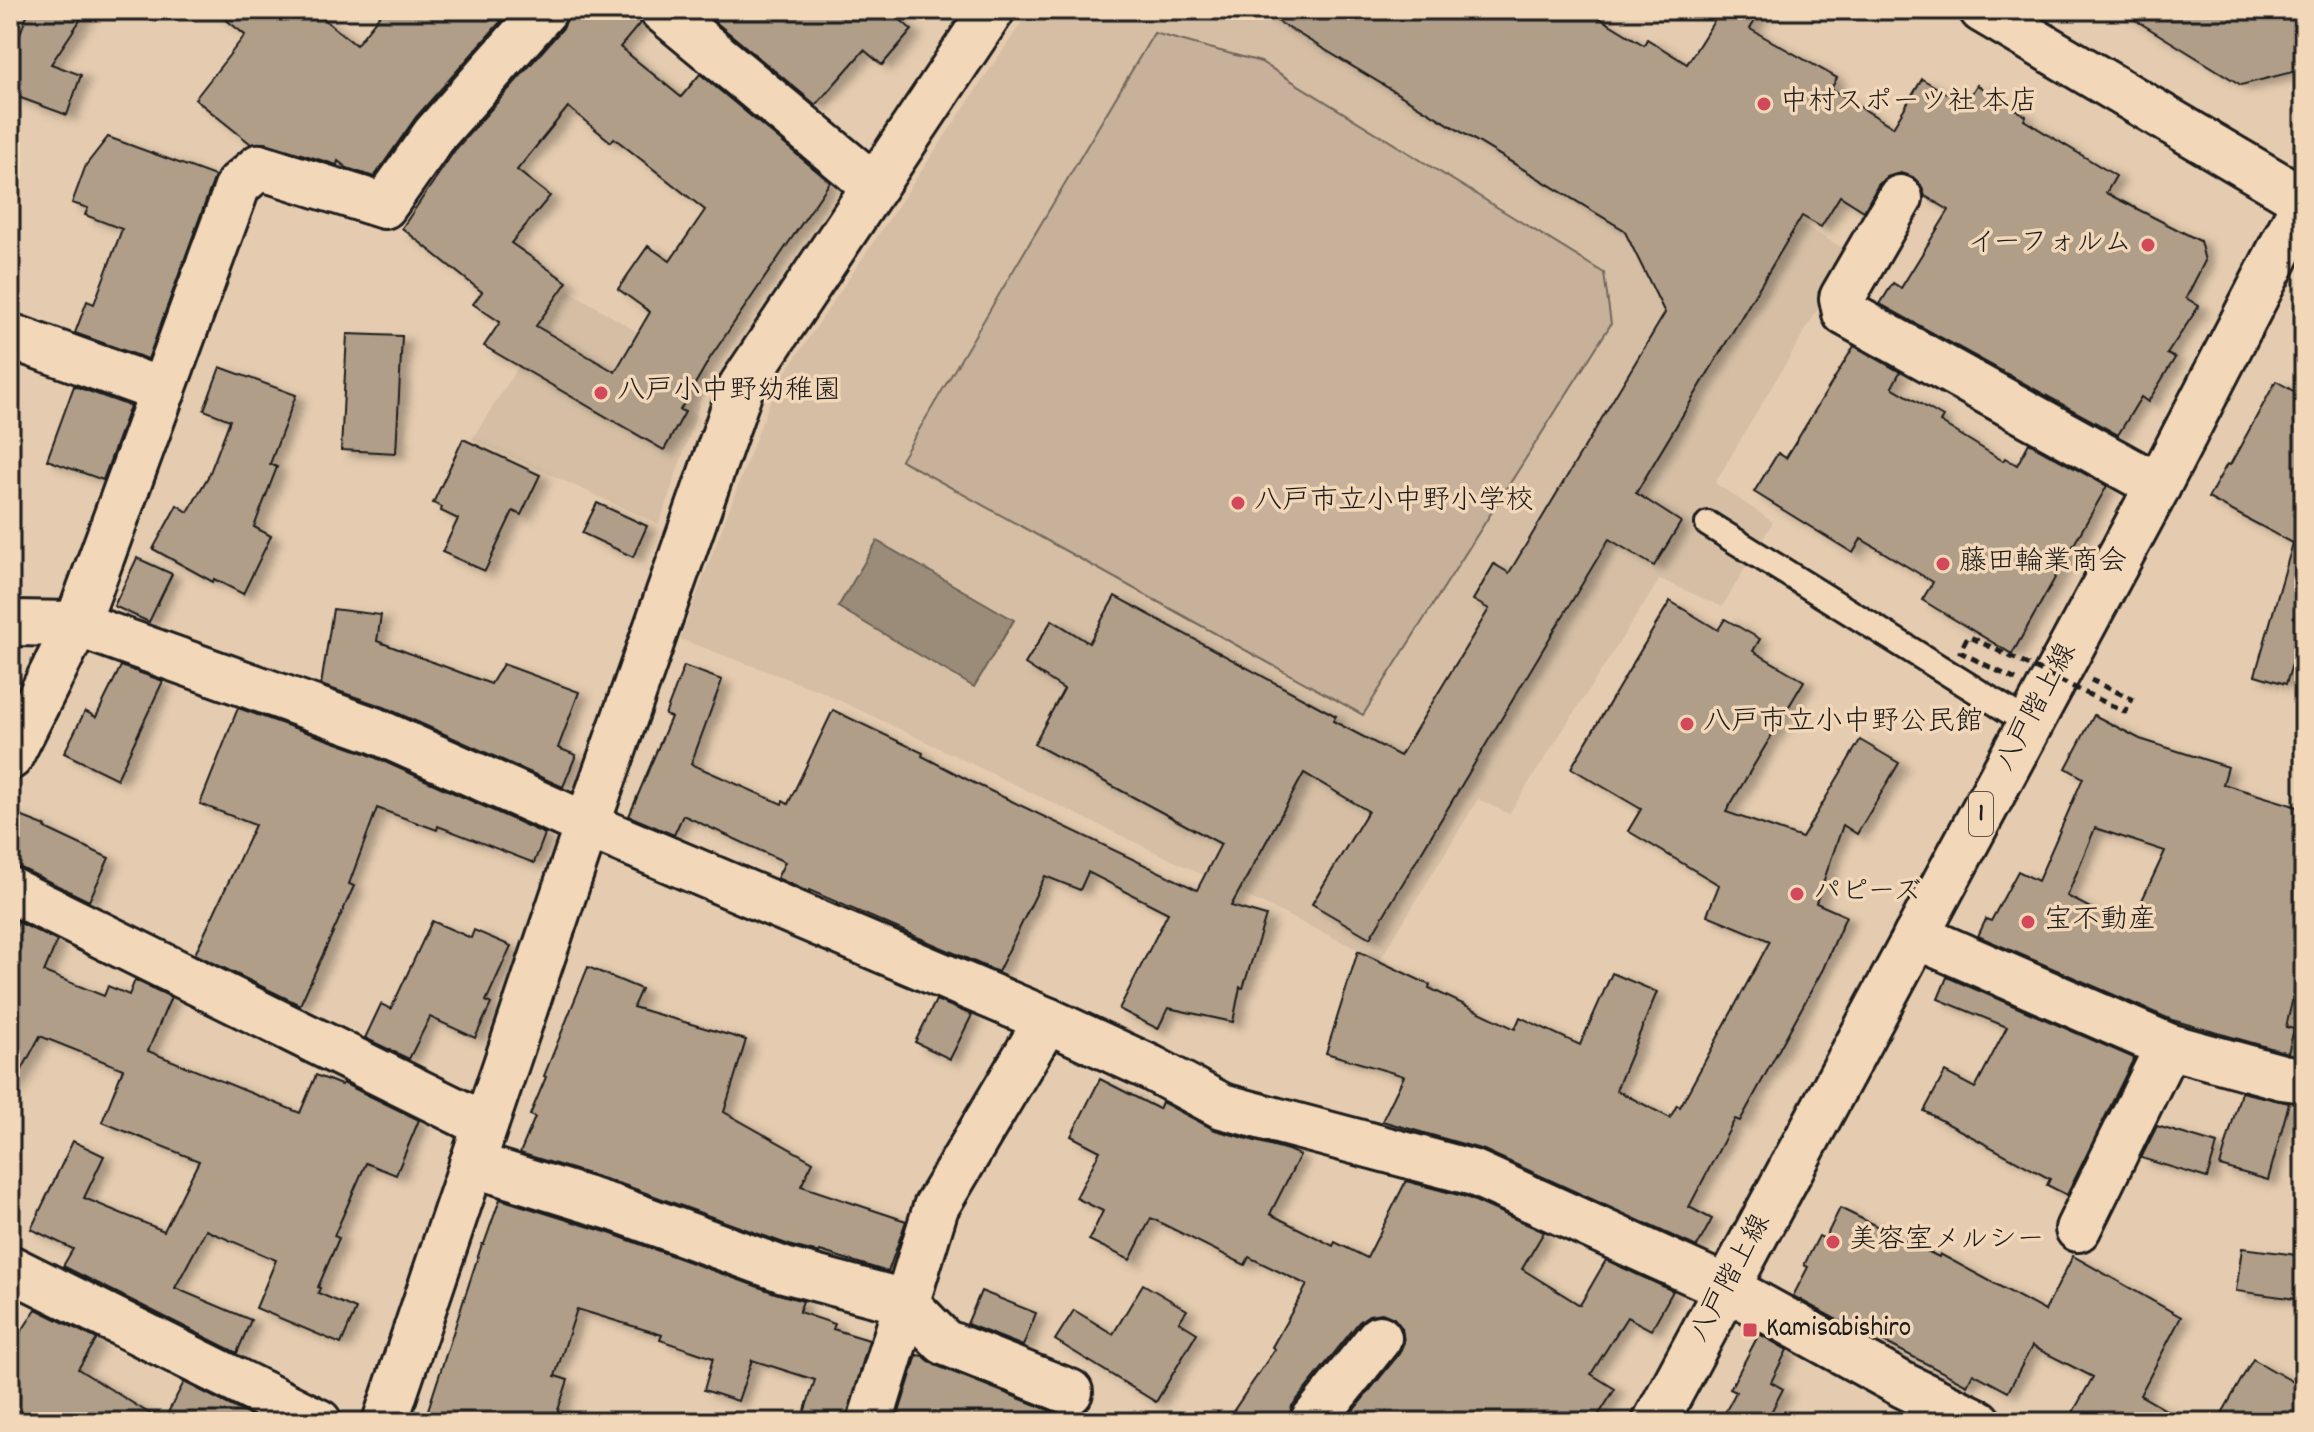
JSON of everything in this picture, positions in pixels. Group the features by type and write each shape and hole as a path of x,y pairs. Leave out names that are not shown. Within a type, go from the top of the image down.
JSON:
{"street":[{"path":"10,757 77,624 238,185 259,167 384,206 435,134 545,10"},
{"path":"662,10 874,186"},
{"path":"385,1422 587,825 742,385 992,10"},
{"path":"1982,10 2304,202"},
{"path":"1900,198 1842,298 1845,313 2158,486"},
{"name":"八戸階上線","path":"1655,1422 2158,486 2304,202"},
{"path":"10,336 163,391"},
{"path":"10,623 77,624 374,730 587,825 1047,1020 1151,1068 1222,1106 1474,1173 1727,1288 1905,1386 1979,1422"},
{"path":"10,890 478,1144 617,1209 784,1270 905,1302 944,1342 1070,1392"},
{"path":"1916,936 2168,1046 2282,1077 2304,1080"},
{"path":"870,1422 936,1207 1047,1020"},
{"path":"2078,1229 2168,1046"},
{"path":"10,1268 319,1422"},
{"path":"1312,1422 1379,1338"}],"lane":[{"path":"1708,524 2030,724"}],"path":[{"path":"2016,680 1960,652 1968,636 2125,712 2132,699 2091,680"}],"shaded area":[{"name":"八戸市立小中野小学校","path":"1030,10 1440,10 1851,253 1715,483 1773,522 1722,607 1660,579 1509,814 1478,799 1380,960 820,691 680,639 775,388"},
{"path":"1154,33 1261,62 1604,273 1611,324 1363,715 901,460"},
{"name":"八戸小中野幼稚園","path":"568,290 707,374 659,524 472,439"},
{"path":"877,541 1014,620 974,687 838,607"}],"building":[{"path":"29,10 87,10 51,64 81,75 67,115 10,94 10,60"},
{"path":"214,10 312,10 356,45 384,10 489,10 502,20 416,117 374,177 347,168 338,161 337,165 266,143 251,144 195,99 245,35"},
{"path":"569,10 638,10 641,22 620,47 681,97 700,74 830,182 710,358 680,410 685,412 664,450 484,346 500,322 473,304 482,292 402,228 455,150 564,27","holes":["568,107 611,142 614,138 705,210 670,261 648,246 618,289 650,312 615,372 536,326 567,282 511,243 550,196 517,170"]},
{"path":"701,10 889,10 912,30 882,65 864,50 816,105"},
{"path":"1259,10 1586,10 1644,45 1647,39 1687,64 1721,10 1761,10 1750,29 1837,78 1831,89 1893,127 1922,79 1965,104 1977,85 2026,116 2024,120 2116,176 2106,193 2200,241 2205,261 2186,298 2199,306 2167,354 2175,358 2148,402 2141,397 2118,435 1880,304 1893,283 1901,288 1949,210 1925,196 1921,185 1913,177 1901,173 1887,177 1878,185 1864,211 1840,196 1821,227 1802,216 1636,493 1681,522 1654,566 1609,539 1370,938 1312,904 1368,811 1304,773 1231,906 1266,916 1243,988 1240,987 1233,1022 1168,1008 1158,1029 1119,1009 1168,913 1088,872 1080,890 1045,876 998,972 777,878 785,862 683,815 674,835 629,816 671,717 665,715 684,666 722,680 691,764 782,804 783,801 788,804 833,710 923,753 922,756 976,784 1197,890 1221,844 1034,744 1064,689 1025,664 1052,620 1089,643 1115,596 1336,716 1333,721 1400,756 1489,609 1473,600 1494,564 1509,573 1665,313 1624,230"},
{"path":"2119,10 2304,10 2304,69 2241,85"},
{"path":"108,137 215,176 148,359 75,333 87,301 94,304 122,229 85,215 88,208 72,203 86,165"},
{"path":"347,334 402,336 396,453 341,450"},
{"path":"1854,346 1900,372 1892,387 1943,417 1940,422 2003,461 2005,458 2017,465 2029,443 2107,486 2012,654 1922,600 1933,582 1861,539 1853,553 1754,492 1778,453 1786,458"},
{"path":"220,367 296,395 270,464 277,467 254,527 271,536 243,594 214,579 213,582 153,549 177,505 188,512 209,475 230,420 204,410"},
{"path":"2276,381 2304,397 2304,624 2286,684 2255,675 2293,543 2208,498 2227,464 2230,465"},
{"path":"74,386 130,406 103,480 47,460"},
{"path":"463,439 540,475 521,515 513,511 485,571 442,552 458,519 441,511 442,507 433,503"},
{"path":"597,503 647,526 633,557 582,533"},
{"path":"137,558 172,574 149,622 114,606"},
{"path":"1670,601 1718,630 1725,619 1760,639 1753,651 1804,681 1726,812 1802,838 1860,740 1899,763 1857,834 1843,825 1816,903 1846,916 1823,969 1740,1121 1735,1119 1689,1207 1712,1219 1697,1247 1484,1150 1382,1121 1404,1076 1326,1053 1358,951 1515,1029 1520,1017 1580,1045 1612,973 1657,992 1616,1090 1670,1118 1677,1105 1680,1107 1770,941 1707,915 1719,885 1628,831 1641,809 1571,768"},
{"path":"333,609 381,615 377,641 491,684 503,664 579,692 558,748 576,755 563,787 384,707 321,685"},
{"path":"121,666 163,681 117,779 64,753 85,711 96,717"},
{"path":"238,708 365,753 545,834 534,863 438,826 437,830 377,808 349,884 354,886 300,1005 195,954 255,825 200,804"},
{"path":"2094,715 2140,739 2228,767 2223,784 2304,809 2304,952 2286,1027 2294,1029 2288,1053 2172,1020 1978,936 1986,919 1991,921 2018,871 2038,881 2083,778 2066,768","holes":["2095,828 2165,851 2129,928 2067,896"]},
{"path":"10,812 46,826 109,858 89,901 10,865"},
{"path":"432,921 471,938 474,930 511,946 486,1001 491,1004 475,1038 430,1017 409,1059 365,1038 381,1004 391,1009"},
{"path":"18,922 57,941 44,972 104,996 108,986 129,995 135,980 171,997 148,1051 300,1113 316,1075 341,1085 343,1083 419,1120 396,1175 366,1163 334,1236 339,1238 318,1293 356,1309 341,1344 256,1308 276,1260 206,1230 175,1288 251,1320 237,1353 63,1266 73,1249 31,1229 73,1141 104,1156 84,1198 164,1231 199,1161 102,1122 123,1069 40,1036 10,1092 10,941"},
{"path":"588,967 641,989 633,1007 746,1040 724,1112 813,1162 801,1186 906,1221 888,1272 820,1251 792,1246 624,1185 520,1153 535,1117 530,1115 544,1076"},
{"path":"1947,977 2134,1058 2067,1195 2047,1185 2050,1179 1924,1111 1945,1072 1975,1088 2007,1027 1938,999"},
{"path":"936,1000 972,1015 950,1059 915,1042"},
{"path":"1100,1079 1159,1109 1162,1102 1215,1130 1300,1155 1270,1214 1333,1246 1335,1242 1367,1258 1406,1181 1466,1197 1544,1232 1522,1269 1580,1305 1606,1260 1673,1291 1651,1330 1627,1317 1591,1374 1615,1389 1594,1422 1344,1422 1399,1354 1404,1342 1402,1328 1394,1318 1382,1313 1369,1315 1359,1322 1292,1406 1288,1422 1226,1422 1275,1349 1272,1347 1307,1285 1249,1257 1245,1265 1151,1218 1130,1260 1089,1240 1103,1211 1076,1198 1100,1151 1071,1136"},
{"path":"2241,1092 2289,1103 2268,1180 2220,1166"},
{"path":"2157,1126 2217,1144 2207,1178 2141,1158"},
{"path":"500,1199 609,1233 803,1301 799,1312 835,1324 833,1329 869,1340 846,1422 801,1422 815,1380 752,1360 738,1401 704,1390 713,1358 660,1340 662,1335 577,1309 555,1376 568,1380 554,1422 424,1422 482,1244"},
{"path":"1840,1208 1939,1257 1940,1254 2045,1311 2073,1256 2181,1317 2140,1395 2187,1422 2091,1422 2073,1412 2093,1377 2032,1346 2008,1392 1973,1373 1967,1385 1793,1296 1819,1236 1825,1239"},
{"path":"2242,1248 2304,1256 2304,1300 2236,1291"},
{"path":"1143,1284 1187,1310 1179,1322 1197,1333 1156,1402 1055,1340 1074,1310 1113,1334"},
{"path":"981,1291 1036,1313 1023,1346 967,1324"},
{"path":"36,1309 97,1339 78,1369 163,1422 10,1422 10,1349"},
{"path":"1759,1334 1787,1350 1771,1382 1783,1389 1766,1422 1720,1422 1736,1392 1730,1389"},
{"path":"917,1355 1061,1415 1081,1418 1080,1422 896,1422"},
{"path":"2253,1359 2304,1388 2304,1422 2217,1422"},
{"path":"184,1382 263,1422 163,1422"}],"place":[{"name":"中村スポーツ社 本店","path":"1764,104"},
{"name":"イーフォルム","path":"2148,245"},
{"name":"八戸小中野幼稚園","path":"601,393"},
{"name":"八戸市立小中野小学校","path":"1238,503"},
{"name":"藤田輪業商会","path":"1943,564"},
{"name":"八戸市立小中野公民館","path":"1687,724"},
{"name":"パピーズ","path":"1797,894"},
{"name":"宝不動産","path":"2028,922"},
{"name":"美容室メルシー","path":"1833,1242"},
{"name":"Kamisabishiro","path":"1750,1330"}]}
